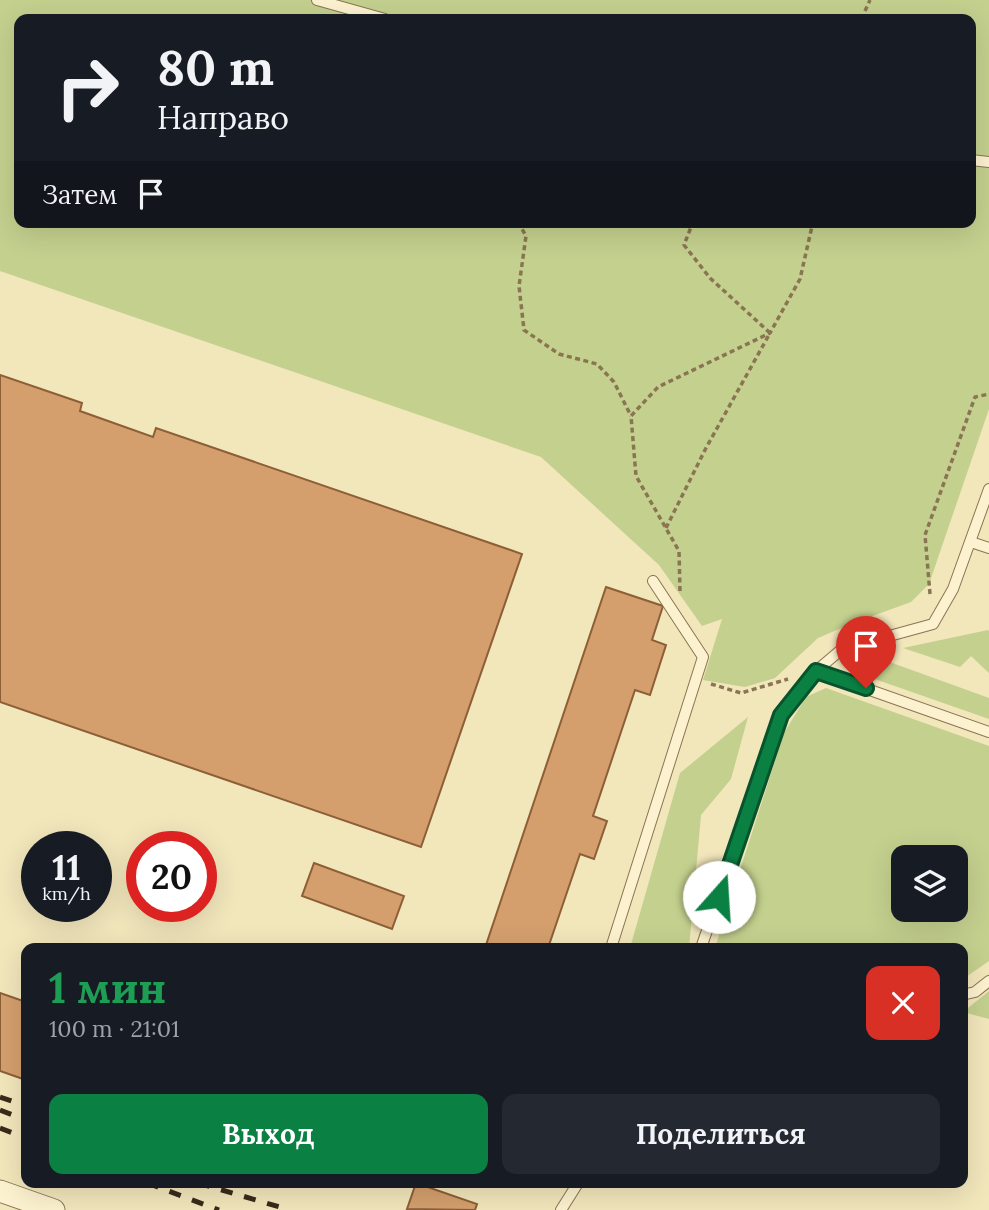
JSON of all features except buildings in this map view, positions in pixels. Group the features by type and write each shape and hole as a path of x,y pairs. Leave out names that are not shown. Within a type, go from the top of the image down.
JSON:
{"street":[{"path":"0,1191 54,1210"}],"lane":[{"path":"317,0 367,14"},
{"path":"703,943 781,715 816,671 842,649 933,624 953,589 989,489"},
{"path":"971,542 989,548"},
{"path":"613,943 703,657 653,581"},
{"path":"816,671 989,732"},
{"path":"968,994 975,992 989,981"},
{"path":"561,1210 575,1188"}],"path":[{"path":"865,11 870,0"},
{"path":"521,228 526,236 519,286 524,330 559,354 597,364 614,382 631,416 636,475 679,551 680,622"},
{"path":"691,228 684,245 710,278 770,333"},
{"path":"666,527 706,448 800,279 812,228"},
{"path":"631,416 658,387 770,333"},
{"path":"933,624 925,536 975,397 989,394"},
{"path":"696,679 741,693 816,671"}],"green space":[{"path":"0,0 989,0 989,409 929,584 911,602 818,638 775,678 745,687 703,680 722,619 702,626 659,565 541,457 0,271"},
{"path":"988,630 989,673 971,656 960,667 903,648"},
{"path":"873,656 989,698 989,719 869,677 860,661"},
{"path":"826,688 989,746 989,961 968,976 968,943 717,943 784,733 806,697"},
{"path":"748,717 731,779 701,815 689,943 631,943 680,773"},
{"path":"989,991 989,1019 968,1013 968,1008"}],"railway":[{"path":"0,1097 21,1104"},
{"path":"0,1110 21,1118"},
{"path":"0,1128 21,1136"},
{"path":"160,1188 219,1210"},
{"path":"215,1188 290,1210"}],"route":[{"path":"719,897 781,715 816,671 866,688"}]}
